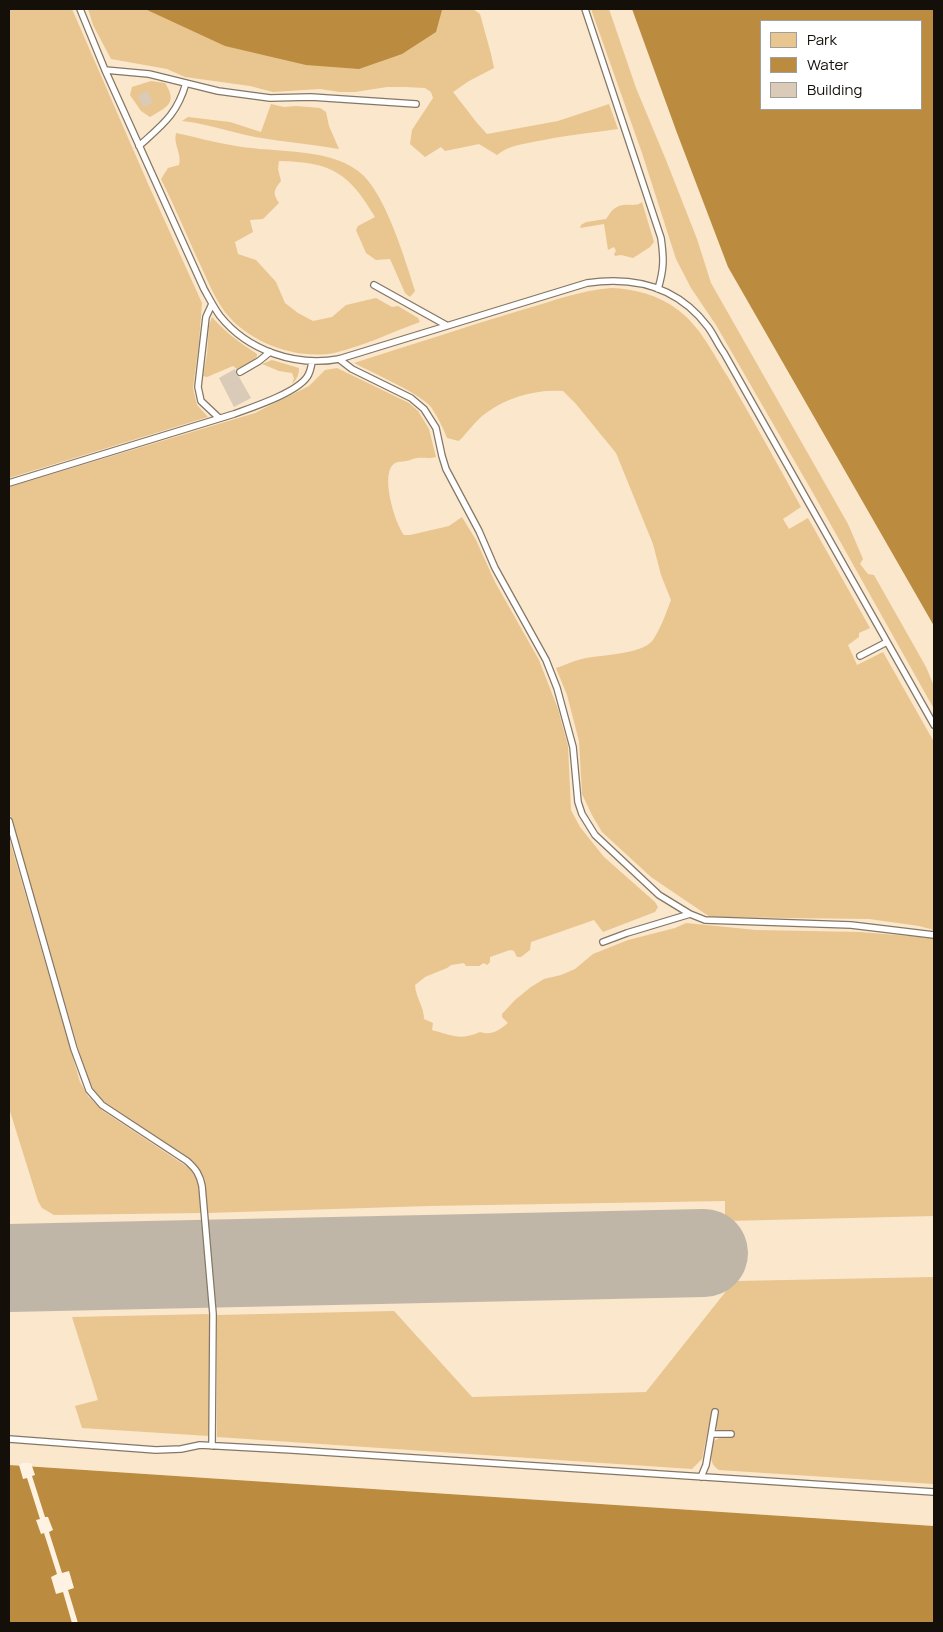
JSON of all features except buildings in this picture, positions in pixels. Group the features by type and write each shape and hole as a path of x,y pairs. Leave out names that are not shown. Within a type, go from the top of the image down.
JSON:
{"lane":[{"path":"80,9 139,146 212,304 220,316 245,339 270,352 281,357 312,362 339,360 587,283 619,280 634,282 658,289 687,304 708,328 934,725"},
{"path":"585,9 661,238 664,260 663,273 658,289"},
{"path":"105,70 149,74 218,91 270,98 311,97 416,104"},
{"path":"139,146 168,120 181,100 186,83"},
{"path":"374,285 446,326"},
{"path":"212,304 206,317 198,387 201,401 219,418"},
{"path":"240,372 270,352"},
{"path":"339,360 352,369 411,398 430,416 436,428 446,468 479,531 495,568 546,660 557,688 572,747 578,802 582,814 595,835 653,889 690,914 705,920 851,925 934,935"},
{"path":"9,483 259,404 296,388 308,376 312,362"},
{"path":"860,656 887,642"},
{"path":"9,821 74,1049 89,1090 96,1099 112,1112 187,1161 195,1168 200,1177 213,1314 212,1446"},
{"path":"603,942 690,914"},
{"path":"701,1477 706,1466 715,1412"},
{"path":"712,1434 731,1434"},
{"path":"9,1439 156,1450 181,1449 200,1445 934,1492"}],"shaded area":[{"path":"9,9 632,9 728,267 934,626 934,1526 9,1465"}],"green space":[{"path":"9,9 72,9 202,303 193,388 197,405 208,417 9,478"},
{"path":"88,9 473,9 480,14 494,68 453,92 487,134 558,121 609,104 618,129 523,144 497,155 479,144 445,151 441,147 425,157 410,144 412,130 433,98 431,92 425,88 387,87 355,92 320,89 273,92 250,86 185,77 167,69 111,59 93,25"},
{"path":"591,9 609,9 636,88 697,239 711,283 848,524 863,559 860,564 868,574 874,575 926,667 934,686 934,709 813,493 716,325 691,288 676,259 642,153"},
{"path":"151,81 165,83 171,95 169,104 150,117 141,111 130,95 132,87"},
{"path":"271,104 284,107 320,108 326,112 329,126 339,149 255,137 182,121 188,117 230,122 261,132"},
{"path":"176,133 236,146 321,156 337,160 352,167 364,176 388,214 415,291 410,297 405,293 390,259 376,260 366,253 356,230 358,226 375,217 366,202 347,180 337,173 313,164 279,161 278,169 281,181 275,189 275,197 279,203 263,219 250,220 253,232 235,242 238,254 256,260 276,282 285,303 313,321 332,317 346,305 376,298 392,307 398,306 418,318 420,322 356,347 320,355 305,354 275,347 260,340 235,323 225,312 210,286 161,179 168,168 179,165"},
{"path":"642,202 654,242 650,247 633,258 621,255 615,256 616,251 614,247 608,250 604,224 580,228 586,222 606,219 617,207 636,205"},
{"path":"611,288 638,291 663,300 686,317 700,333 728,377 801,507 783,519 789,529 808,518 870,628 859,633 859,637 848,645 857,665 883,652 934,742 934,930 869,919 710,917 651,877 602,832 582,794 579,741 567,695 556,668 586,658 629,652 647,645 653,640 658,631 671,600 661,575 653,544 616,453 563,391 543,391 523,395 494,407 482,416 459,441 447,438 436,415 426,402 407,390 354,363 557,299"},
{"path":"212,317 222,328 257,354 257,356 253,361 237,369 233,366 207,377 203,376 209,326"},
{"path":"272,360 299,368 299,373 292,384 294,378 292,373 279,371 262,364"},
{"path":"337,368 409,403 418,411 429,429 436,457 416,458 398,462 390,468 388,487 393,510 400,529 404,535 410,535 449,526 462,517 476,540 495,582 539,660 558,709 568,746 571,810 580,827 604,857 655,902 658,907 655,912 603,932 594,920 531,942 530,950 521,957 517,957 514,951 510,950 490,957 490,962 487,965 484,963 479,966 466,966 464,963 451,965 425,977 415,985 424,1019 433,1023 432,1030 461,1037 480,1032 495,1032 508,1023 502,1017 502,1014 515,1000 544,979 575,969 593,954 628,940 675,928 686,923 756,930 860,932 934,938 934,1216 725,1221 725,1201 428,1206 207,1213 204,1177 193,1161 102,1100 95,1093 86,1075 9,812 9,487 255,413 309,386 325,370"},
{"path":"9,838 80,1082 88,1096 103,1111 189,1168 198,1181 201,1213 54,1215 42,1208 38,1201 9,1108"},
{"path":"934,1277 934,1484 719,1470 715,1467 712,1460 714,1441 721,1437 732,1438 733,1431 717,1430 718,1411 712,1410 702,1459 692,1469 217,1437 217,1315 394,1311 472,1397 646,1392 727,1290 737,1281"},
{"path":"209,1314 209,1436 82,1428 75,1406 98,1400 72,1317"}],"water":[{"path":"145,9 442,10 436,32 402,54 359,69 306,65 225,46"},
{"path":"632,9 934,9 934,626 728,267"},
{"path":"9,1465 934,1526 934,1623 9,1623"}],"pier":[{"path":"31,1463 35,1475 32,1476 45,1517 48,1517 53,1530 49,1532 62,1573 69,1571 74,1588 68,1590 78,1623 72,1623 63,1592 56,1594 51,1577 57,1574 44,1533 41,1534 36,1520 40,1519 27,1478 23,1479 19,1465"}],"taxiway":[{"path":"9,1260 24,1264 162,1264"}],"runway":[{"path":"9,1268 704,1253"}]}
